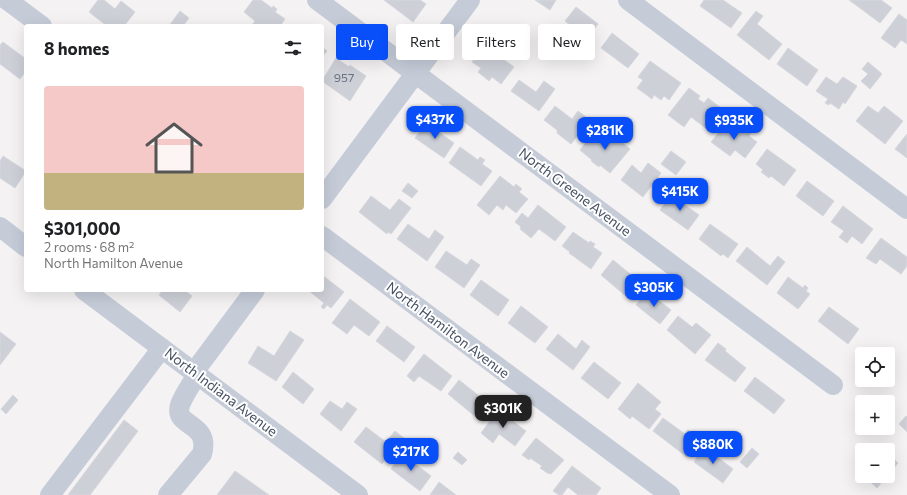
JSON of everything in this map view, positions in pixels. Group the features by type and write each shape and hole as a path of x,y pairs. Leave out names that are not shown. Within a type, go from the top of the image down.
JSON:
{"street":[{"path":"8,0 39,24"},
{"name":"North Greene Avenue","path":"317,0 833,385"},
{"path":"324,196 470,0"},
{"path":"628,0 907,210"},
{"path":"0,228 24,246"},
{"name":"North Hamilton Avenue","path":"324,237 670,495"},
{"name":"North Indiana Avenue","path":"87,292 358,495"},
{"path":"168,495 202,454 204,447 204,440 199,431 182,419 179,410 180,404 196,373 254,292"},
{"path":"50,495 162,348"}],"building":[{"path":"98,0 104,0 115,9 121,1 135,12 126,24 104,24 89,12"},
{"path":"253,0 261,0 272,8 273,6 277,9 275,12 285,19 281,24 253,24 255,21 244,12"},
{"path":"384,0 420,0 426,4 413,22"},
{"path":"535,0 556,0 550,10"},
{"path":"704,0 723,0 742,13 731,28 700,6"},
{"path":"849,0 881,0 892,8 880,23"},
{"path":"576,7 598,24 595,28 595,24 569,24 565,21"},
{"path":"180,11 189,18 184,24 170,24"},
{"path":"756,11 763,16 757,24 782,44 769,60 737,35"},
{"path":"899,14 907,20 907,44 901,40 895,48 881,38"},
{"path":"612,33 639,54 628,68 601,48"},
{"path":"3,42 24,58 24,74 20,79 0,64 0,45"},
{"path":"788,48 818,70 807,86 777,64"},
{"path":"336,58 336,60 339,60 349,67 350,65 366,76 350,101 324,82 324,78"},
{"path":"473,60 504,60 514,67 501,84 492,77 489,81 478,72 481,68 472,62"},
{"path":"650,61 681,83 669,100 664,96 661,100 654,95 652,99 637,88 643,80 638,77"},
{"path":"868,62 882,74 870,89 861,81 868,74 862,69"},
{"path":"826,77 837,84 843,77 857,86 845,104 843,102 839,109 830,103 829,105 825,103 828,99 816,91"},
{"path":"519,80 536,92 544,81 555,89 539,111 511,91"},
{"path":"689,88 700,96 698,99 704,103 708,98 722,109 707,129 691,117 684,127 668,115"},
{"path":"555,106 572,119 578,111 590,120 571,144 544,120"},
{"path":"868,106 878,113 884,106 903,121 885,144 856,121"},
{"path":"728,121 744,133 746,130 751,133 749,136 757,142 745,158 735,150 730,156 711,142"},
{"path":"426,123 454,143 444,158 415,138"},
{"path":"606,130 630,149 610,173 600,165 599,167 591,161 592,160 580,150 592,135 598,140"},
{"path":"907,134 907,158 895,149"},
{"path":"460,147 478,160 480,157 485,160 482,164 492,171 481,186 449,163"},
{"path":"767,149 796,170 784,186 771,176 769,178 761,172 763,170 756,164"},
{"path":"671,151 686,162 676,175 661,164"},
{"path":"3,156 24,170 24,174 15,188 0,178 0,161"},
{"path":"648,163 661,173 643,197 621,180 632,165 641,173"},
{"path":"500,176 514,187 516,184 522,189 519,192 528,199 516,213 506,205 503,210 497,205 489,215 477,205"},
{"path":"807,181 834,201 823,216 796,196"},
{"path":"408,183 418,191 412,198 402,191"},
{"path":"671,195 699,215 688,230 660,210"},
{"path":"371,196 390,210 399,199 411,208 391,234 388,232 387,234 359,212"},
{"path":"538,205 566,227 555,241 539,229 531,238 520,229 521,227 515,222 522,213 528,218"},
{"path":"843,206 873,229 862,244 852,236 847,243 839,237 844,231 831,222"},
{"path":"408,224 429,239 435,230 444,237 427,261 397,239"},
{"path":"710,224 738,244 728,258 723,254 721,256 699,239"},
{"path":"573,232 589,243 590,241 595,244 593,247 602,253 591,269 562,246"},
{"path":"881,238 907,257 907,266 901,274 880,259 876,264 866,258"},
{"path":"747,247 770,266 778,256 785,262 767,285 736,261"},
{"path":"446,251 467,265 471,259 480,265 464,288 435,267"},
{"path":"613,260 640,282 627,297 601,275"},
{"path":"324,277 344,292 331,308 327,305 324,309 321,307 324,303 310,292 324,292"},
{"path":"788,277 803,288 805,285 808,288 806,291 810,294 798,309 777,293"},
{"path":"481,280 509,300 498,316 470,295"},
{"path":"647,291 671,310 660,324 636,305"},
{"path":"161,292 187,292 192,296 180,312 159,295"},
{"path":"350,299 380,322 369,336 354,325 347,334 332,323"},
{"path":"521,306 548,327 535,343 508,323"},
{"path":"829,307 859,329 848,344 818,321"},
{"path":"678,316 692,327 696,323 711,335 695,354 667,330"},
{"path":"387,326 415,347 404,362 376,341"},
{"path":"290,331 304,340 276,381 248,363 258,346 274,356"},
{"path":"0,332 16,344 0,365"},
{"path":"558,334 576,349 582,340 590,347 573,370 546,349"},
{"path":"718,343 726,349 725,351 746,368 735,382 705,360"},
{"path":"424,354 452,376 441,391 419,376 414,382 407,376"},
{"path":"594,362 621,383 608,399 581,378"},
{"path":"293,372 314,389 303,404 282,387"},
{"path":"755,377 785,400 774,414 744,391"},
{"path":"459,380 488,403 477,418 448,394"},
{"path":"638,383 661,402 655,409 661,414 649,429 632,416 630,419 618,409"},
{"path":"13,395 18,400 6,414 1,409"},
{"path":"330,401 342,409 347,402 357,409 341,431 320,414"},
{"path":"498,410 526,431 515,446 499,434 493,443 481,433"},
{"path":"906,416 907,417 907,432 899,424"},
{"path":"663,418 685,434 688,430 701,439 687,457 653,431"},
{"path":"124,420 138,431 90,495 68,495"},
{"path":"366,427 386,442 395,431 405,439 396,450 394,448 382,464 354,442"},
{"path":"536,438 564,460 551,474 540,468 542,466 530,458 529,460 522,455"},
{"path":"704,447 733,469 723,483 694,462"},
{"path":"752,448 759,454 747,468 740,462"},
{"path":"458,452 467,460 462,465 453,458"},
{"path":"402,454 431,476 420,491 391,469"},
{"path":"572,466 601,488 596,495 578,495 568,487 562,495 559,495 553,491"},
{"path":"235,471 269,495 217,495"},
{"path":"439,482 456,495 430,495"},
{"path":"872,483 881,483 877,488"}]}
